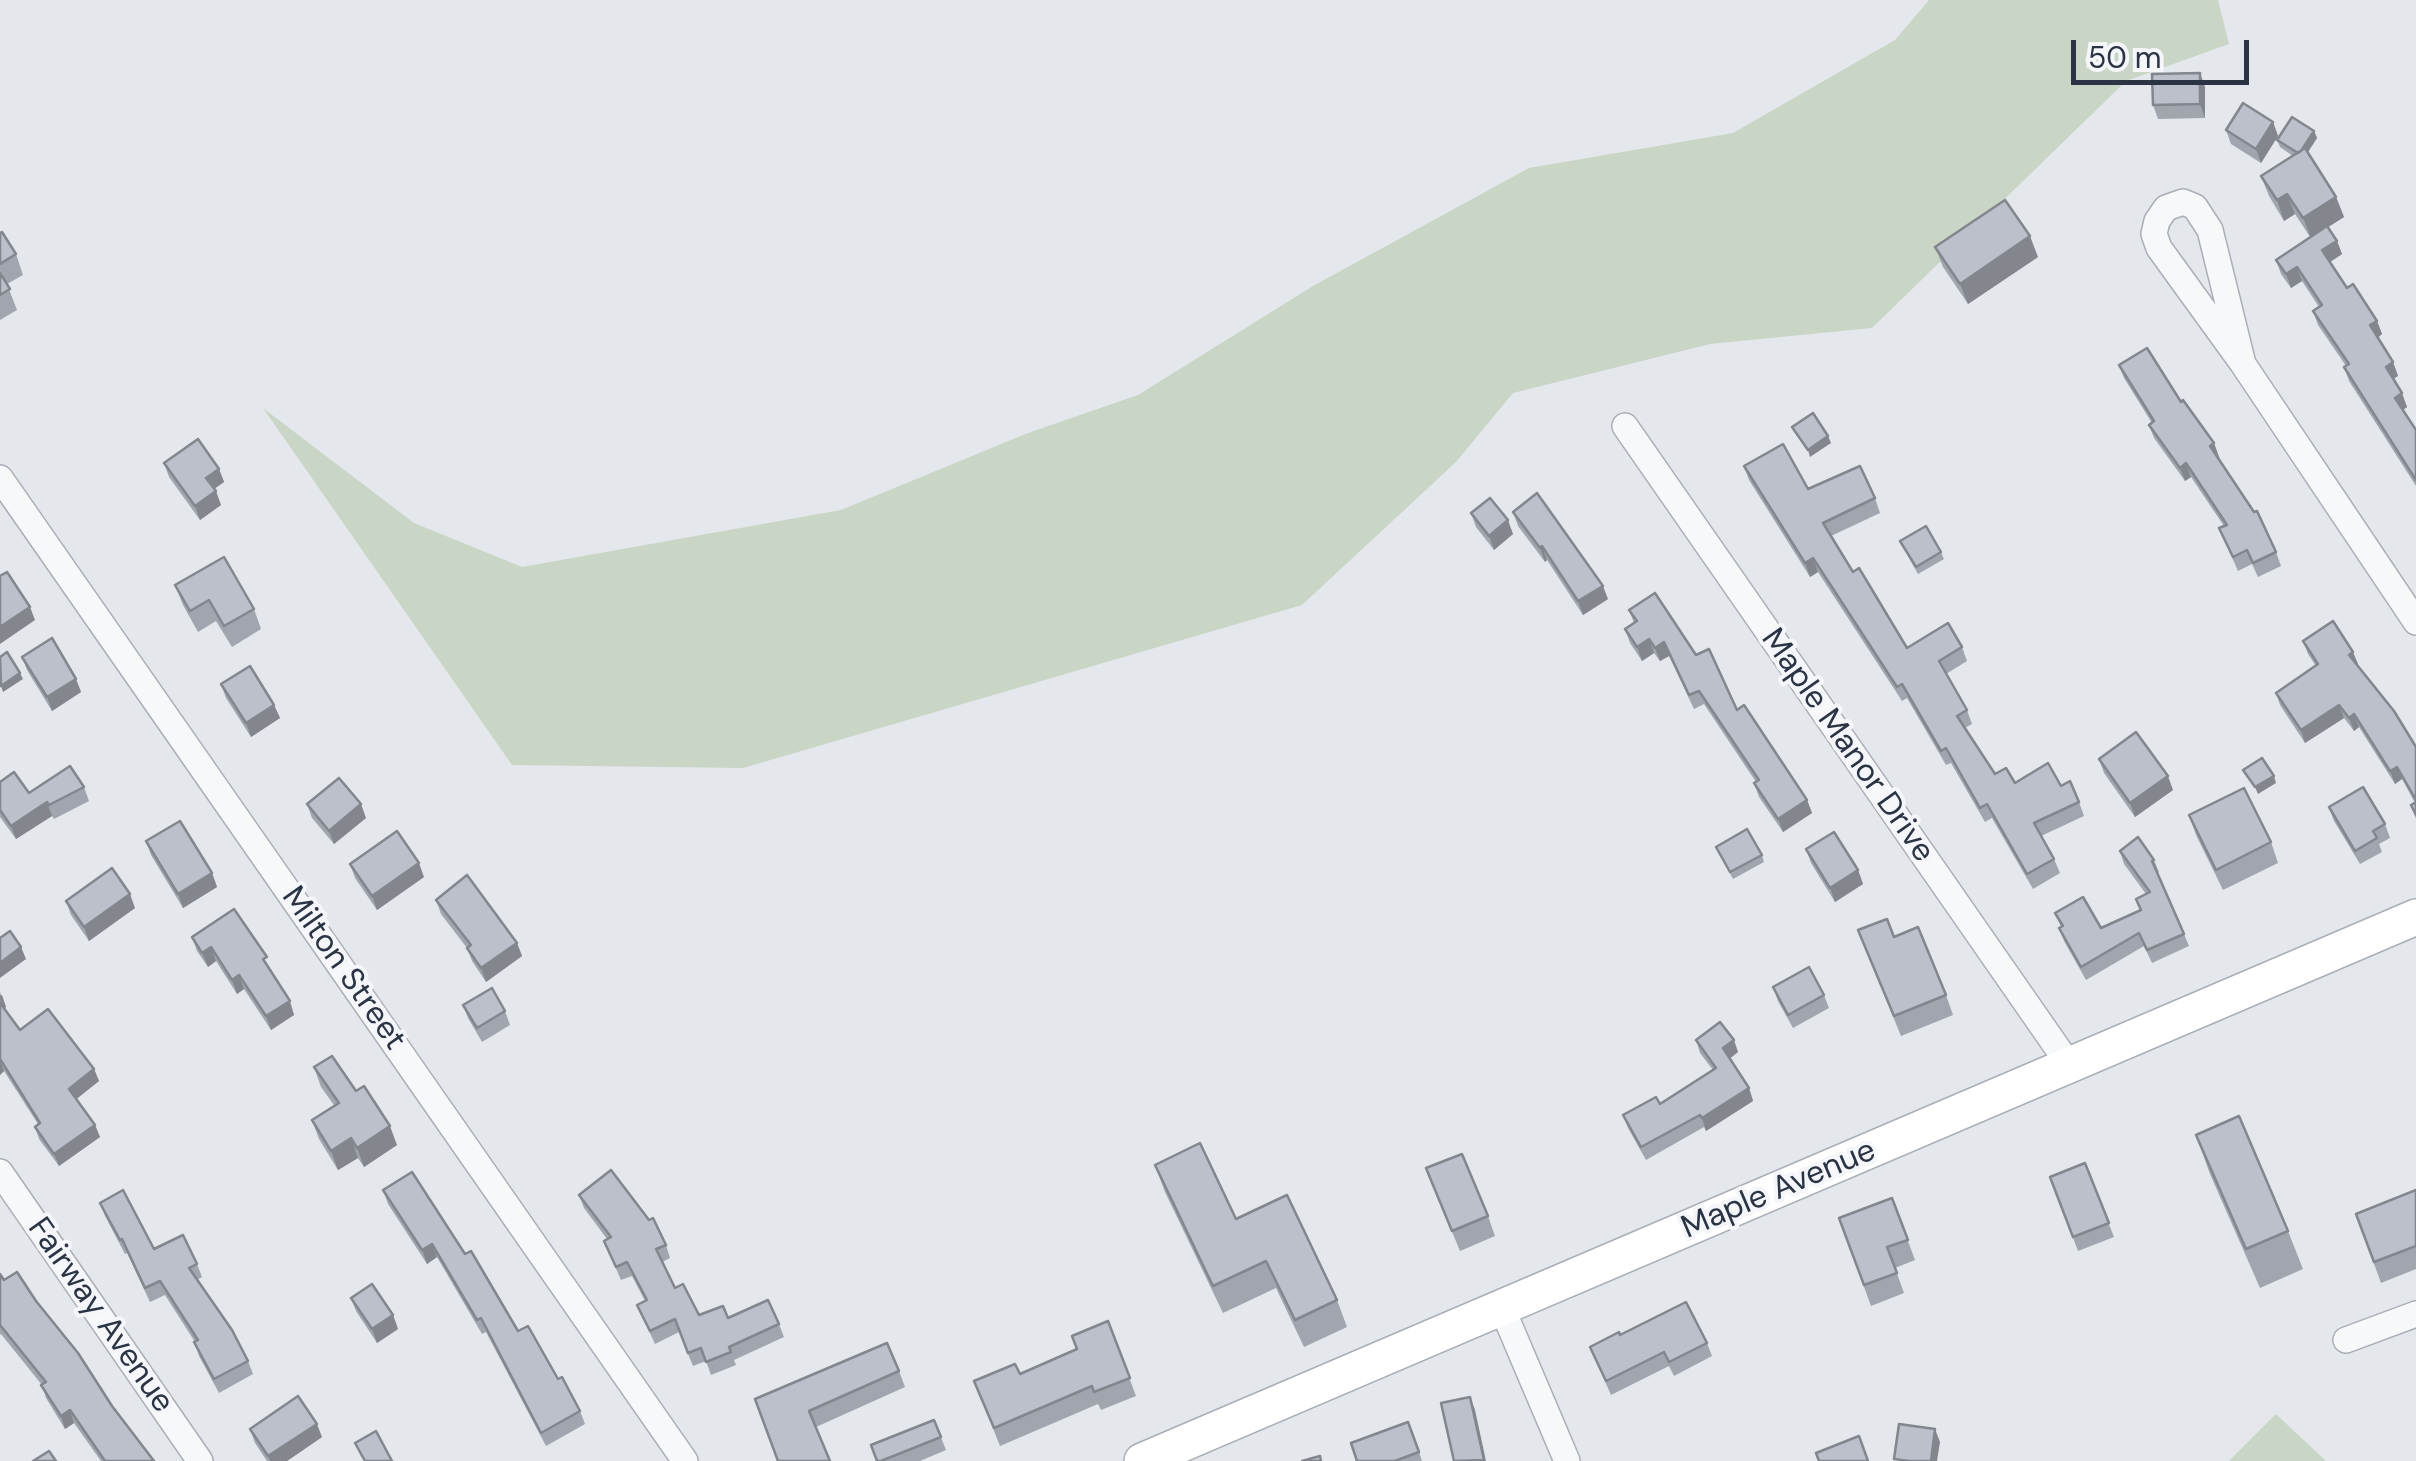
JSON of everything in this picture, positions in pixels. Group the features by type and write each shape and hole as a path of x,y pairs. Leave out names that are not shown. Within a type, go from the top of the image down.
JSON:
{"main road":[{"name":"Maple Avenue","path":"1142,1461 2416,917"}],"street":[{"path":"2243,364 2210,230 2195,207 2183,202 2166,208 2157,220 2154,234 2159,248 2243,364 2416,622"},
{"name":"Maple Manor Drive","path":"1625,426 2070,1066"},
{"name":"Milton Street","path":"0,478 685,1461"},
{"name":"Fairway Avenue","path":"0,1172 200,1461"},
{"path":"1502,1308 1566,1461"},
{"path":"2346,1340 2416,1314"}],"green space":[{"path":"1929,0 2218,0 2229,44 2126,81 1872,328 1710,344 1513,393 1456,462 1302,605 743,768 512,765 263,408 414,523 522,567 841,510 1028,433 1138,395 1313,286 1529,168 1733,133 1895,40"},
{"path":"2276,1414 2326,1461 2229,1461"}],"building":[{"path":"2200,73 2200,104 2153,105 2152,74"},
{"path":"2243,103 2273,122 2256,149 2226,130"},
{"path":"2292,117 2314,131 2298,153 2277,140"},
{"path":"2305,148 2336,197 2303,218 2287,194 2277,200 2261,176"},
{"path":"2005,200 2030,236 1960,284 1935,247"},
{"path":"2327,226 2337,241 2322,250 2347,288 2353,284 2377,321 2370,325 2393,362 2386,367 2402,393 2395,398 2416,430 2416,480 2344,367 2349,364 2313,311 2322,305 2297,267 2286,274 2276,260"},
{"path":"0,233 16,254 0,264"},
{"path":"0,273 10,289 0,295"},
{"path":"2147,348 2181,402 2214,443 2210,446 2254,512 2257,511 2276,552 2253,563 2247,550 2233,557 2219,528 2227,525 2186,463 2180,468 2149,425 2154,421 2119,365"},
{"path":"1813,413 1828,436 1808,450 1792,427"},
{"path":"198,439 219,469 206,478 216,491 195,506 164,463"},
{"path":"1783,444 1808,489 1860,466 1875,498 1823,523 1853,572 1859,568 1907,648 1948,623 1962,647 1939,661 1967,710 1957,716 1995,774 2006,768 2015,783 2048,763 2061,786 2070,781 2079,802 2034,823 2054,859 2027,874 1987,804 1980,808 1946,748 1941,751 1902,684 1897,687 1813,558 1805,563 1744,466"},
{"path":"1537,493 1603,586 1578,601 1542,546 1513,512"},
{"path":"1490,498 1508,520 1489,536 1471,513"},
{"path":"1926,526 1941,552 1916,567 1900,541"},
{"path":"224,557 254,609 224,626 209,600 190,611 175,585"},
{"path":"7,572 30,607 0,627 0,576"},
{"path":"1655,593 1696,655 1709,649 1737,710 1744,705 1807,800 1778,819 1754,783 1759,780 1699,691 1689,695 1664,642 1655,648 1649,639 1637,647 1625,629 1637,621 1629,610"},
{"path":"2333,621 2353,652 2349,655 2394,711 2416,747 2416,800 2397,767 2390,771 2354,714 2349,718 2339,705 2301,730 2276,693 2318,664 2303,641"},
{"path":"52,638 76,679 47,697 22,657"},
{"path":"7,652 20,673 1,686 0,657"},
{"path":"250,666 274,705 246,723 221,684"},
{"path":"2136,732 2168,776 2130,803 2099,759"},
{"path":"2262,758 2274,776 2255,787 2243,770"},
{"path":"70,766 84,787 49,805 47,802 11,826 0,810 0,782 14,772 29,793"},
{"path":"339,778 361,804 329,831 307,804"},
{"path":"2363,787 2385,824 2373,831 2377,838 2355,851 2329,807"},
{"path":"2244,788 2271,842 2216,870 2189,815"},
{"path":"180,821 212,873 178,894 146,841"},
{"path":"1747,829 1762,855 1730,872 1716,847"},
{"path":"397,831 419,863 372,896 350,864"},
{"path":"1834,832 1858,870 1830,888 1806,849"},
{"path":"2138,837 2154,860 2184,934 2147,950 2139,933 2081,967 2055,913 2083,897 2101,928 2141,910 2136,899 2150,892 2120,851"},
{"path":"112,868 130,894 84,927 66,901"},
{"path":"467,875 517,943 481,968 467,948 471,945 436,900"},
{"path":"234,909 267,957 263,959 290,1001 266,1016 239,975 232,980 211,947 202,953 192,937"},
{"path":"1887,919 1894,937 1918,927 1946,995 1894,1016 1858,930"},
{"path":"10,931 21,947 0,963 0,938"},
{"path":"1809,967 1824,995 1788,1015 1773,987"},
{"path":"492,988 505,1011 477,1028 463,1005"},
{"path":"0,1003 20,1030 48,1009 94,1069 69,1089 95,1125 54,1154 35,1127 40,1123 0,1059"},
{"path":"1720,1022 1734,1040 1723,1048 1749,1088 1702,1118 1700,1115 1641,1147 1623,1115 1656,1097 1660,1104 1716,1068 1696,1040"},
{"path":"332,1056 356,1091 364,1086 390,1126 357,1148 351,1138 331,1151 312,1120 339,1103 314,1067"},
{"path":"2239,1116 2288,1231 2246,1249 2196,1135"},
{"path":"1200,1143 1236,1219 1287,1195 1337,1300 1295,1320 1266,1261 1213,1286 1155,1165"},
{"path":"1462,1154 1488,1216 1452,1231 1426,1168"},
{"path":"2085,1163 2109,1223 2073,1237 2050,1177"},
{"path":"611,1170 649,1220 653,1218 666,1245 656,1249 675,1288 683,1284 699,1315 723,1306 728,1318 768,1300 779,1324 706,1362 701,1348 688,1353 675,1319 650,1331 637,1305 647,1300 627,1262 616,1267 604,1241 611,1237 579,1195"},
{"path":"412,1172 465,1254 471,1251 518,1331 528,1326 580,1411 541,1433 481,1318 477,1320 432,1244 422,1250 383,1190"},
{"path":"123,1190 154,1249 183,1235 197,1264 189,1268 232,1330 248,1361 214,1379 194,1342 198,1340 160,1281 145,1288 100,1203"},
{"path":"2416,1190 2416,1246 2374,1262 2356,1214"},
{"path":"1892,1198 1908,1240 1887,1247 1897,1273 1864,1285 1839,1218"},
{"path":"17,1272 154,1461 105,1461 70,1410 61,1416 41,1385 46,1382 0,1325 0,1274 4,1280"},
{"path":"372,1284 393,1315 372,1329 351,1298"},
{"path":"1686,1302 1707,1343 1669,1362 1664,1352 1606,1381 1590,1347"},
{"path":"1108,1321 1130,1378 1094,1392 1092,1386 994,1428 974,1381 1015,1364 1020,1374 1077,1349 1072,1336"},
{"path":"887,1343 899,1371 809,1411 830,1461 778,1461 755,1399"},
{"path":"298,1396 317,1424 268,1456 250,1429"},
{"path":"1470,1397 1484,1460 1454,1461 1441,1403"},
{"path":"934,1420 941,1437 877,1461 871,1445"},
{"path":"1408,1422 1419,1452 1395,1461 1357,1461 1351,1443"},
{"path":"1899,1424 1935,1429 1931,1461 1894,1459"},
{"path":"376,1431 392,1461 365,1461 355,1443"},
{"path":"1859,1436 1868,1461 1819,1461 1816,1453"},
{"path":"49,1451 56,1461 33,1461"}]}
